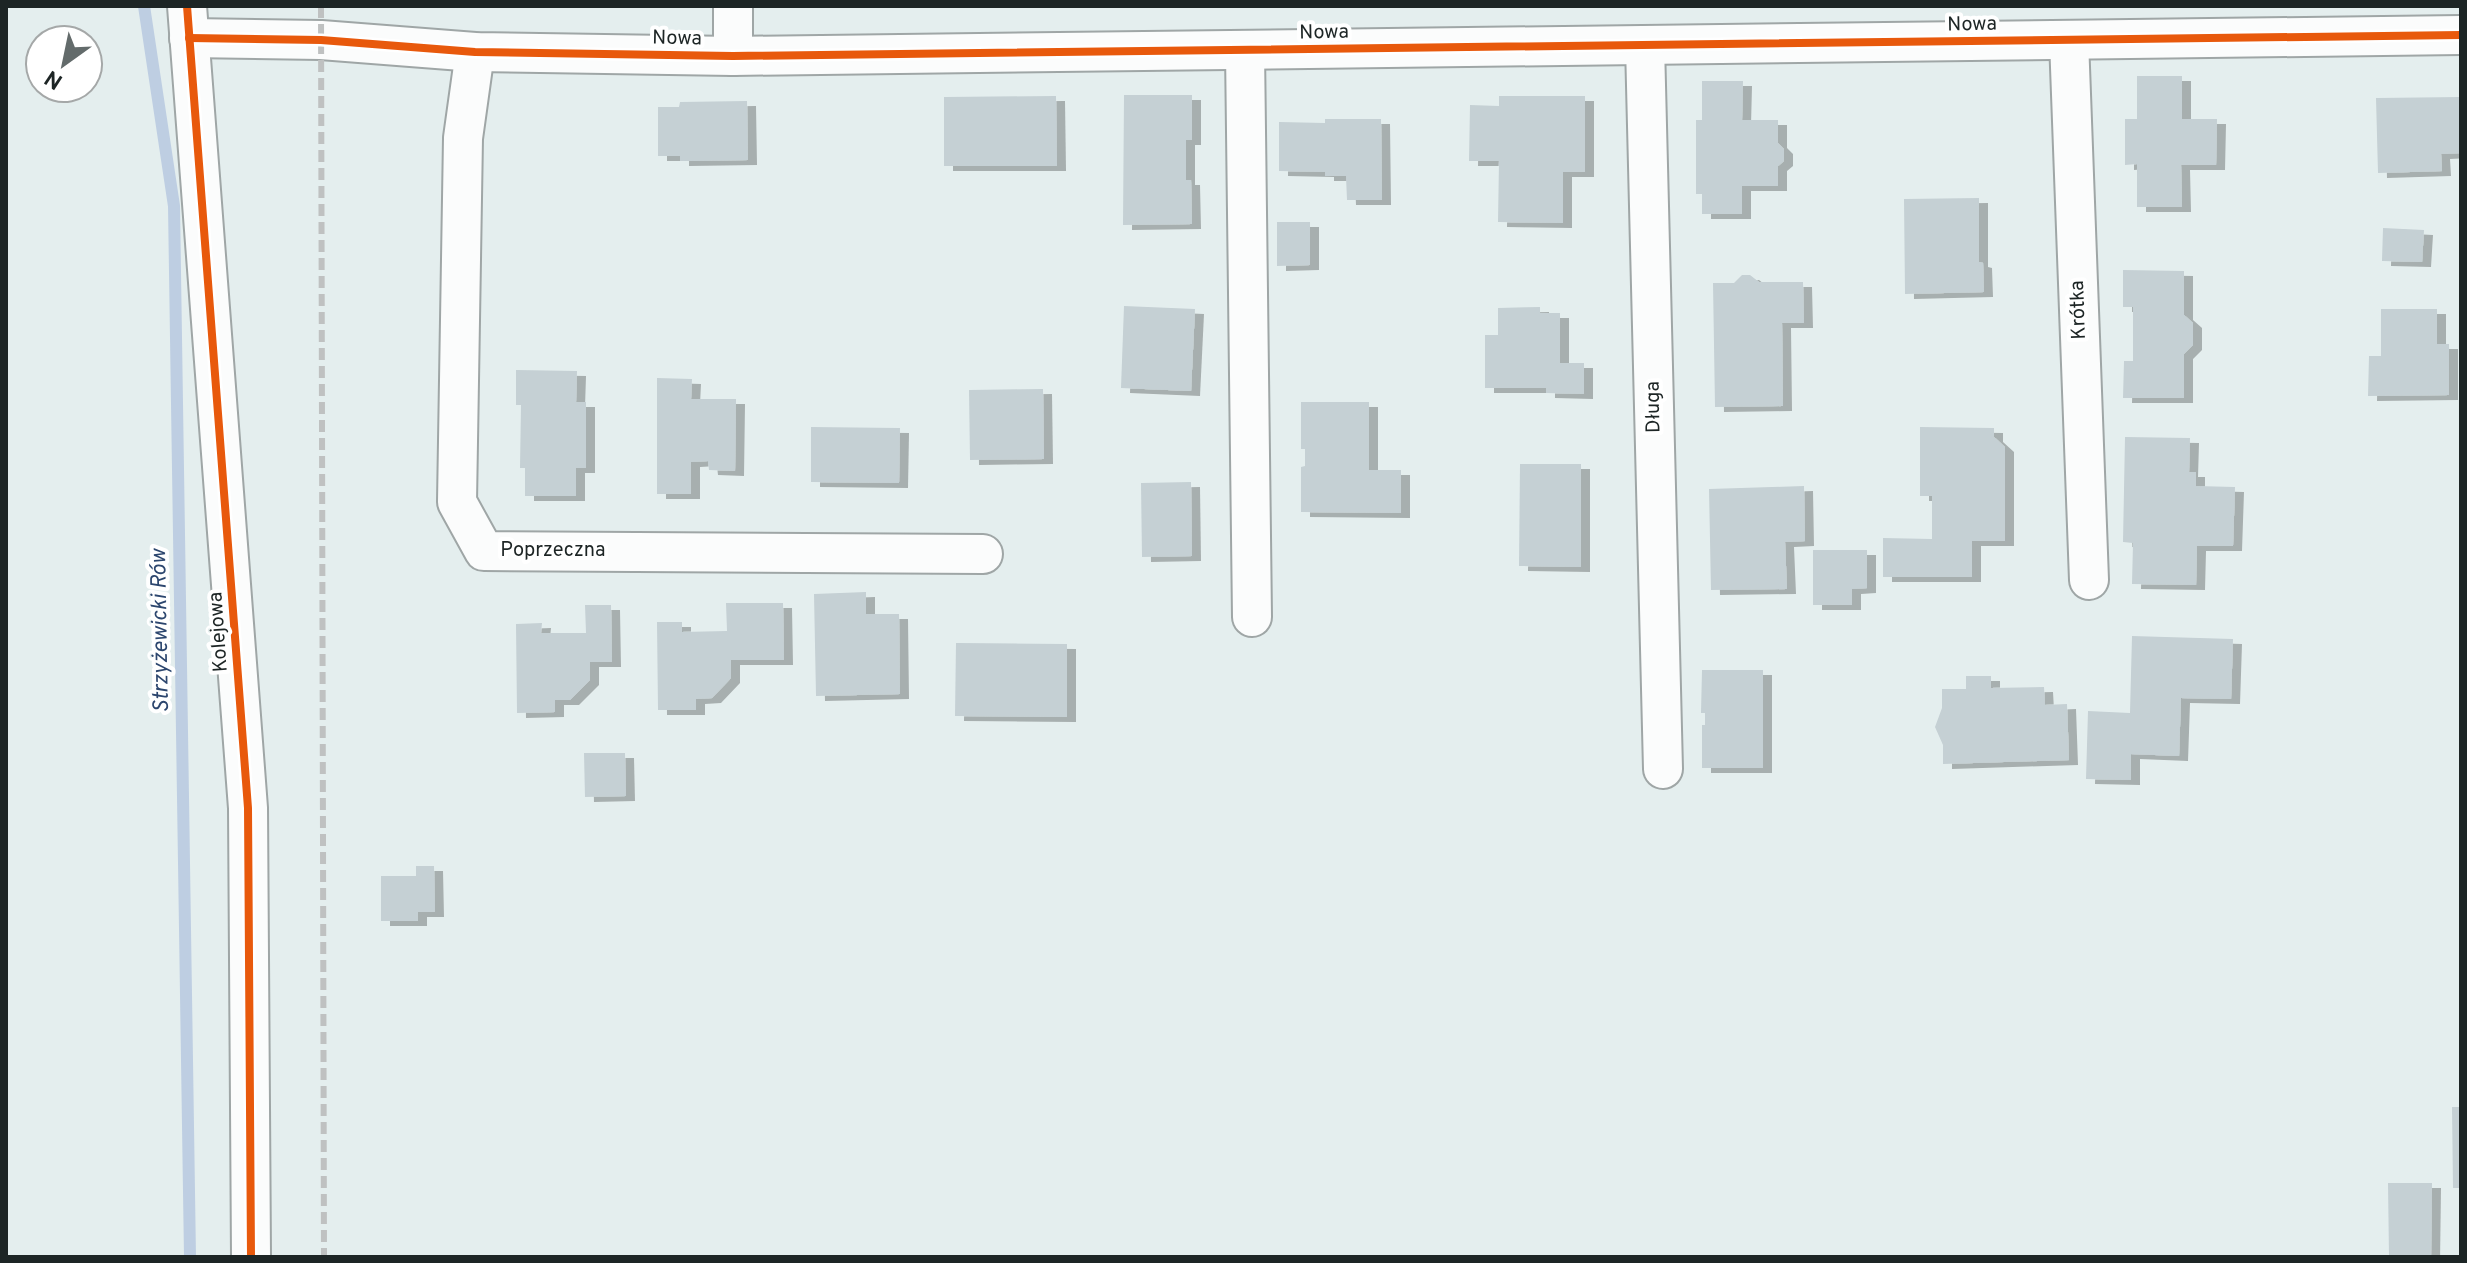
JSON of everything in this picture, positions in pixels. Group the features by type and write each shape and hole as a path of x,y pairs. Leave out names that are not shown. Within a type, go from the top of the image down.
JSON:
{"street":[{"path":"733,6 733,56"},
{"name":"Nowa","path":"188,22 321,40 475,52 733,56 2069,40 2222,22 2461,35"},
{"name":"Kolejowa","path":"188,22 248,808 251,1257"},
{"name":"Krótka","path":"2069,40 2089,580"},
{"name":"Długa","path":"1645,45 1663,769"},
{"path":"1245,50 1252,617"},
{"name":"Poprzeczna","path":"475,52 463,138 457,502 484,551 983,554"}],"building":[{"path":"2137,76 2182,76 2182,119 2217,119 2216,165 2181,165 2182,207 2137,207 2137,164 2125,165 2125,119 2137,119"},
{"path":"1702,81 1743,81 1742,120 1778,120 1778,143 1784,149 1784,161 1778,166 1778,186 1742,186 1742,214 1702,214 1702,194 1696,194 1696,120 1702,120"},
{"path":"1124,95 1192,95 1192,140 1186,140 1186,180 1191,180 1192,224 1123,225"},
{"path":"1056,96 1057,166 944,166 944,97"},
{"path":"1499,96 1585,96 1585,172 1563,172 1563,223 1498,222 1499,161 1469,161 1470,105 1499,106"},
{"path":"2461,97 2461,153 2441,154 2442,171 2378,173 2376,98"},
{"path":"747,101 748,160 680,161 680,156 658,156 658,107 679,107 680,102"},
{"path":"1325,119 1381,119 1382,200 1347,200 1346,176 1325,176 1325,172 1279,171 1279,122 1325,123"},
{"path":"1979,198 1979,262 1983,263 1984,292 1905,294 1904,199"},
{"path":"1277,222 1310,222 1310,265 1277,266"},
{"path":"2383,228 2424,230 2422,262 2382,261"},
{"path":"2123,270 2184,271 2184,315 2193,323 2193,345 2184,354 2184,398 2123,398 2124,361 2133,361 2133,307 2123,307"},
{"path":"1742,275 1750,275 1759,282 1803,282 1804,323 1782,323 1783,406 1715,407 1713,283 1734,283"},
{"path":"1124,306 1195,309 1191,391 1121,388"},
{"path":"1540,307 1540,313 1560,313 1560,363 1584,363 1584,394 1546,393 1546,388 1485,388 1485,335 1498,335 1498,308"},
{"path":"2381,309 2437,309 2437,344 2449,344 2449,395 2368,396 2369,356 2381,356"},
{"path":"516,370 577,371 576,402 586,402 586,468 576,468 576,496 525,496 525,468 520,468 521,405 516,405"},
{"path":"657,378 692,379 691,399 736,399 735,471 709,470 708,461 691,462 691,494 657,494"},
{"path":"1043,389 1044,459 970,460 969,390"},
{"path":"1301,402 1369,402 1369,470 1401,470 1401,513 1301,512 1301,467 1305,466 1305,449 1301,449"},
{"path":"811,427 900,428 899,483 811,482"},
{"path":"1920,427 1994,428 1994,437 2005,447 2005,541 1972,541 1972,577 1883,577 1883,538 1932,539 1932,496 1920,496"},
{"path":"2125,437 2190,438 2189,472 2196,472 2196,486 2235,487 2233,546 2197,546 2196,585 2132,584 2133,543 2123,542"},
{"path":"1520,464 1581,464 1581,567 1519,566"},
{"path":"1191,482 1192,556 1142,557 1141,483"},
{"path":"1804,486 1805,541 1785,542 1787,589 1711,590 1709,489"},
{"path":"1813,550 1867,550 1867,588 1852,589 1852,605 1813,605"},
{"path":"866,592 866,614 899,614 900,694 816,696 814,594"},
{"path":"726,603 783,603 784,660 731,660 731,678 712,698 696,699 696,710 658,710 657,622 682,622 682,632 727,631"},
{"path":"585,605 611,605 612,662 590,662 590,680 570,700 555,700 555,712 517,713 516,624 542,623 541,633 586,633"},
{"path":"2132,636 2233,639 2231,699 2181,698 2179,756 2131,754 2131,780 2086,779 2088,711 2130,713"},
{"path":"956,643 1067,644 1067,717 955,716"},
{"path":"1702,670 1763,670 1763,768 1702,768 1705,713 1701,713"},
{"path":"1966,676 1991,676 1991,688 2044,687 2045,705 2067,704 2069,760 1943,764 1943,745 1935,727 1942,708 1942,689 1966,689"},
{"path":"584,753 625,753 626,796 585,797"},
{"path":"416,866 434,866 435,912 418,912 418,921 381,921 381,876 416,876"},
{"path":"2452,1107 2461,1107 2461,1188 2453,1188"},
{"path":"2388,1183 2432,1183 2431,1257 2389,1257"}],"waterway":[{"name":"Strzyżewicki Rów","path":"144,6 174,206 190,1257"}],"railway":[{"path":"321,6 324,1257"}],"cycle path":[{"path":"187,6 248,808 251,1257"},
{"path":"189,38 321,40 475,52 733,56 2461,35"}]}
